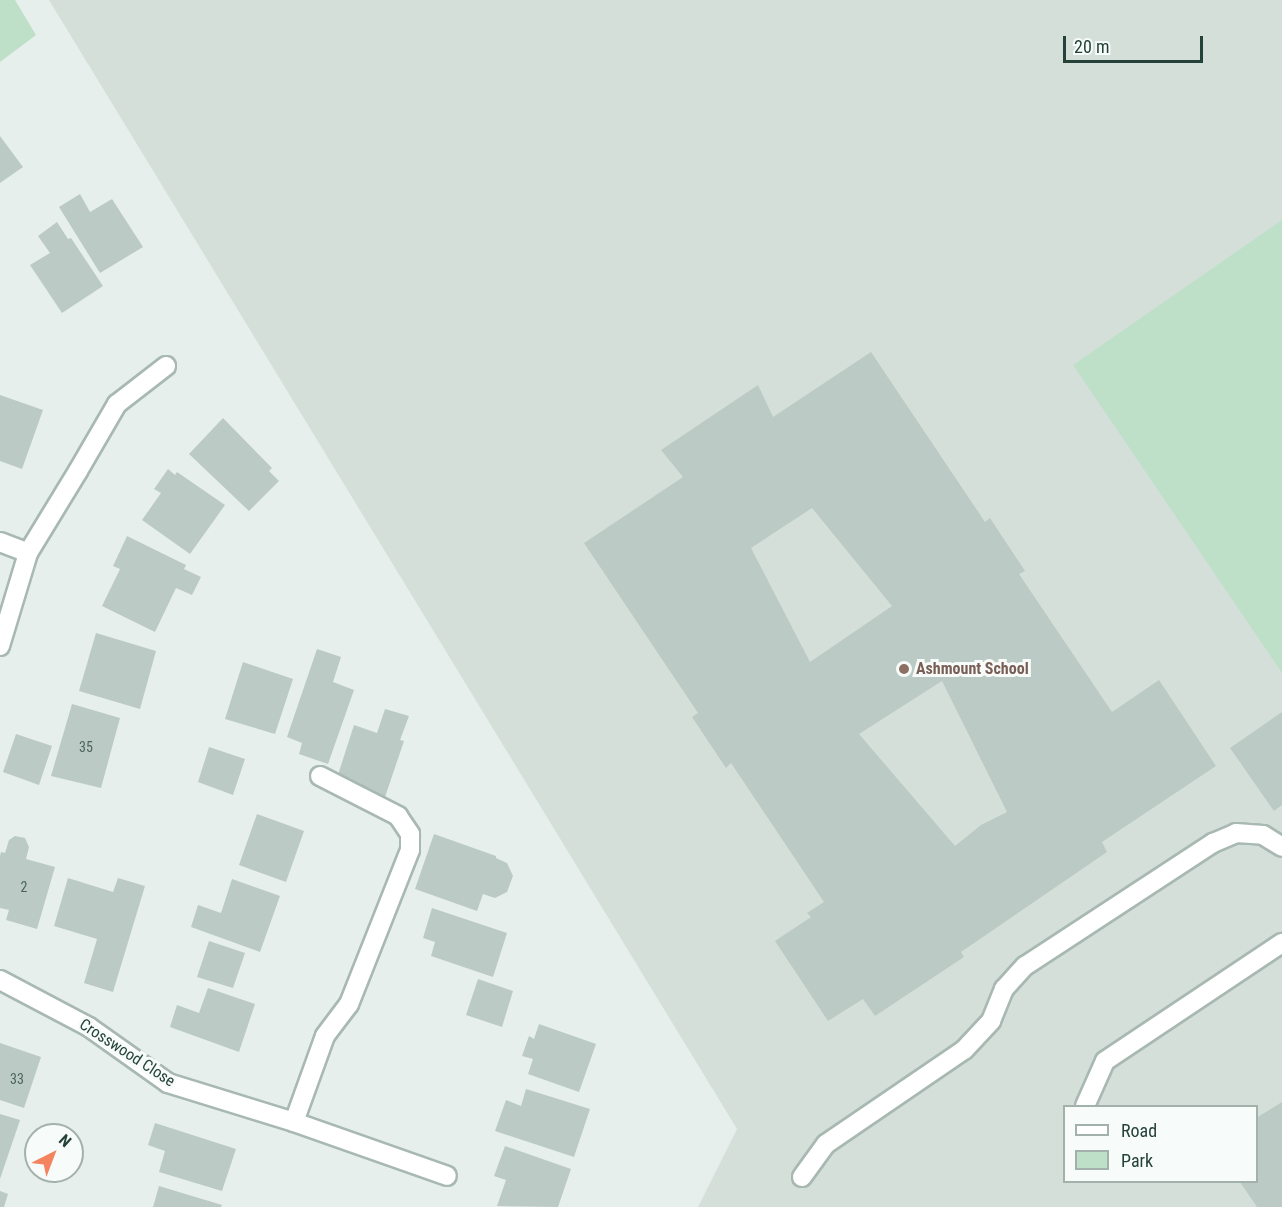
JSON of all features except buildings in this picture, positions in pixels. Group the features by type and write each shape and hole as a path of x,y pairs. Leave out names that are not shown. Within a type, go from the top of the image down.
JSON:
{"street":[{"path":"0,646 28,553 117,404 166,366"},
{"path":"0,542 28,553"},
{"path":"294,1122 325,1036 349,1004 410,850 410,834 398,816 320,776"},
{"path":"802,1177 826,1144 964,1050 991,1021 1005,990 1024,966 1213,843 1236,833 1263,835 1282,847"},
{"path":"1086,1105 1105,1061 1282,943"},
{"name":"Crosswood Close","path":"0,980 89,1027 168,1083 294,1122 447,1176"}],"shaded area":[{"path":"49,0 1282,0 1282,1207 698,1207 737,1129"}],"green space":[{"path":"0,0 15,0 36,35 0,62"},
{"path":"1282,220 1282,673 1073,365"}],"place":[{"name":"Ashmount School","path":"904,669"}]}
